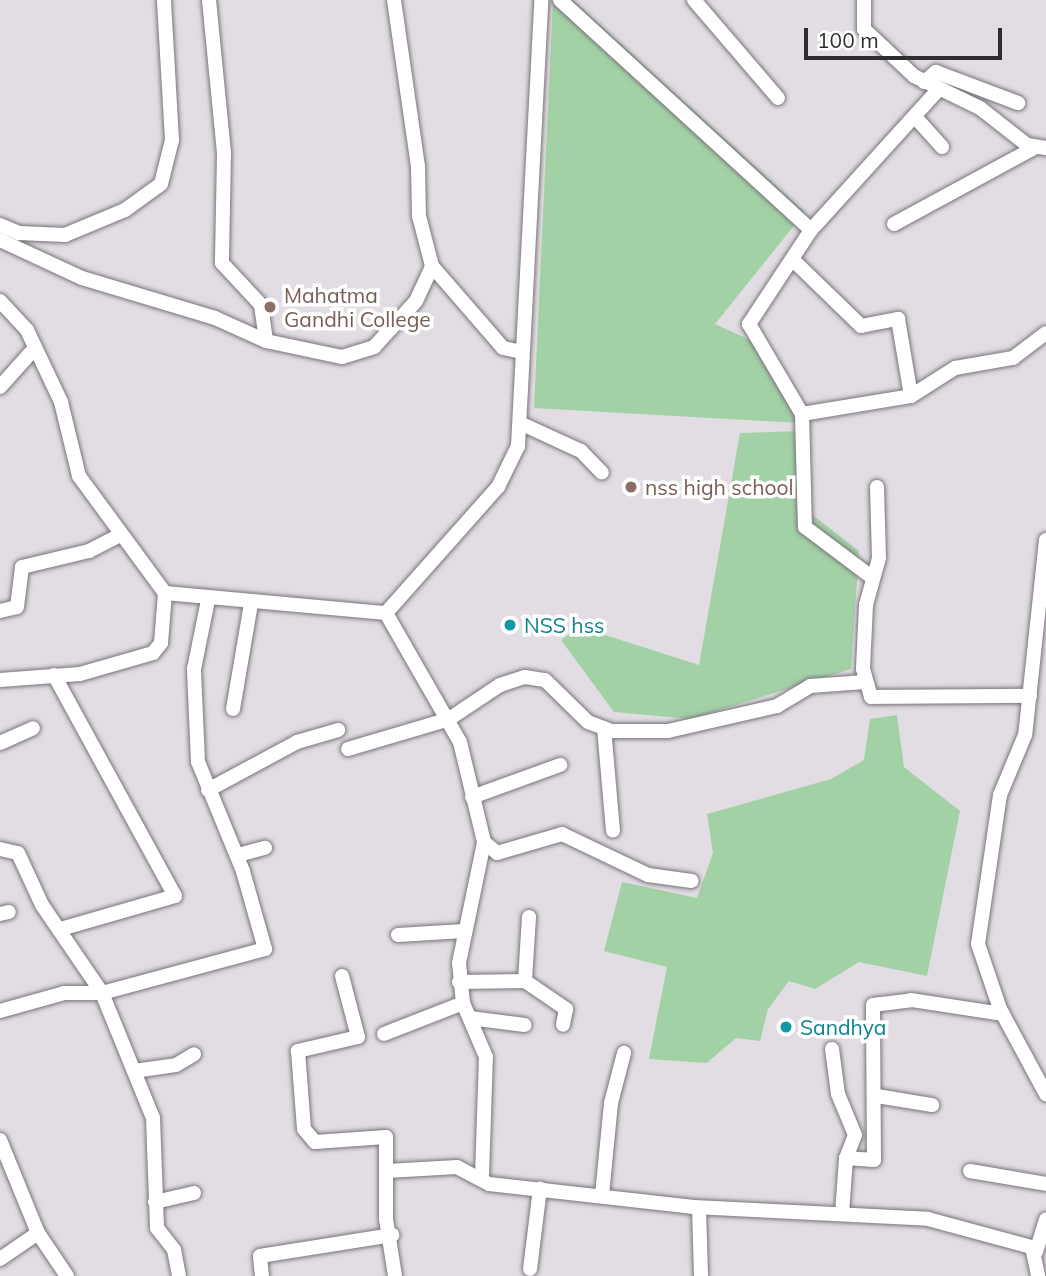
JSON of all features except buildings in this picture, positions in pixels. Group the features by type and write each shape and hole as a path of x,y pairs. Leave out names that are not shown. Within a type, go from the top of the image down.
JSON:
{"street":[{"path":"0,225 19,233 65,235 125,210 161,184 172,141 164,0"},
{"path":"209,0 224,154 222,263 261,304 266,341"},
{"path":"211,18 219,0"},
{"path":"394,0 419,216 432,265 503,348 522,352"},
{"path":"386,613 498,487 522,424 522,352 541,0"},
{"path":"560,0 811,230"},
{"path":"694,0 778,98"},
{"path":"864,0 864,29 924,82 980,108 1040,148 894,224"},
{"path":"924,82 936,72 1018,103"},
{"path":"873,578 805,527 802,414 749,324 811,230 916,118 938,90"},
{"path":"916,118 942,147"},
{"path":"0,240 82,278 215,318 266,341 342,357 374,347 416,301 432,265"},
{"path":"793,260 861,326 898,319 911,396"},
{"path":"0,302 27,330 61,402 79,477 165,593 161,643 153,653 54,675 0,680"},
{"path":"802,414 911,396 955,368 1013,358 1046,333"},
{"path":"0,387 34,349"},
{"path":"522,424 581,451 602,473"},
{"path":"877,487 865,682 871,697 885,701 1030,695"},
{"path":"0,611 17,607 22,567 89,551 120,535"},
{"path":"1046,540 1026,734 1000,795 978,944 1003,1014 1046,1094"},
{"path":"165,593 251,604 386,613"},
{"path":"0,1011 64,993 102,993 265,949 238,855 198,762 194,669 208,600"},
{"path":"233,709 251,604"},
{"path":"386,613 449,719 484,842 464,930 459,982 463,1003 486,1057 482,1176"},
{"path":"54,675 175,895 61,929"},
{"path":"348,748 449,719 500,685 525,677 545,680 604,728 668,732 777,706 810,686 865,682"},
{"path":"0,743 33,728"},
{"path":"604,728 613,831"},
{"path":"208,790 297,742 338,730"},
{"path":"472,797 560,765"},
{"path":"484,842 505,852 562,834 648,875 692,881"},
{"path":"238,855 265,848"},
{"path":"0,849 18,853 42,905 61,929 102,993 153,1118 157,1228 174,1250 179,1276"},
{"path":"525,981 529,917"},
{"path":"398,935 464,930"},
{"path":"342,976 358,1037 298,1051 304,1129 315,1142 384,1135 395,1276"},
{"path":"459,982 525,981 566,1009 563,1025"},
{"path":"846,1158 874,1160 877,1096 873,1005 911,1000 1003,1014"},
{"path":"384,1034 463,1003"},
{"path":"470,1018 526,1025"},
{"path":"832,1049 838,1094 855,1135 846,1158 842,1214"},
{"path":"601,1195 611,1103 624,1053"},
{"path":"134,1071 176,1065 194,1054"},
{"path":"877,1096 932,1105"},
{"path":"0,1140 38,1233 67,1276"},
{"path":"387,1171 457,1167 482,1176 489,1184 699,1208 928,1219 1036,1252"},
{"path":"970,1171 1046,1184"},
{"path":"530,1269 540,1189"},
{"path":"155,1202 194,1194"},
{"path":"699,1208 705,1275"},
{"path":"1038,1276 1036,1252 1046,1219"},
{"path":"0,1259 38,1233"},
{"path":"262,1276 260,1256 392,1235"}],"green space":[{"path":"553,0 573,0 805,212 715,324 761,345 800,423 534,408"},
{"path":"804,431 810,513 859,551 851,669 691,719 614,712 561,640 580,627 699,665 740,433"},
{"path":"897,715 904,767 960,811 927,976 859,962 815,989 789,981 768,1009 760,1041 736,1038 707,1063 649,1059 667,967 604,951 622,882 697,898 713,853 707,814 831,779 864,760 870,719"}],"place":[{"name":"Mahatma Gandhi College","path":"270,307"},
{"name":"nss high school","path":"631,487"},
{"name":"NSS hss","path":"510,625"},
{"name":"Sandhya","path":"786,1027"}]}
